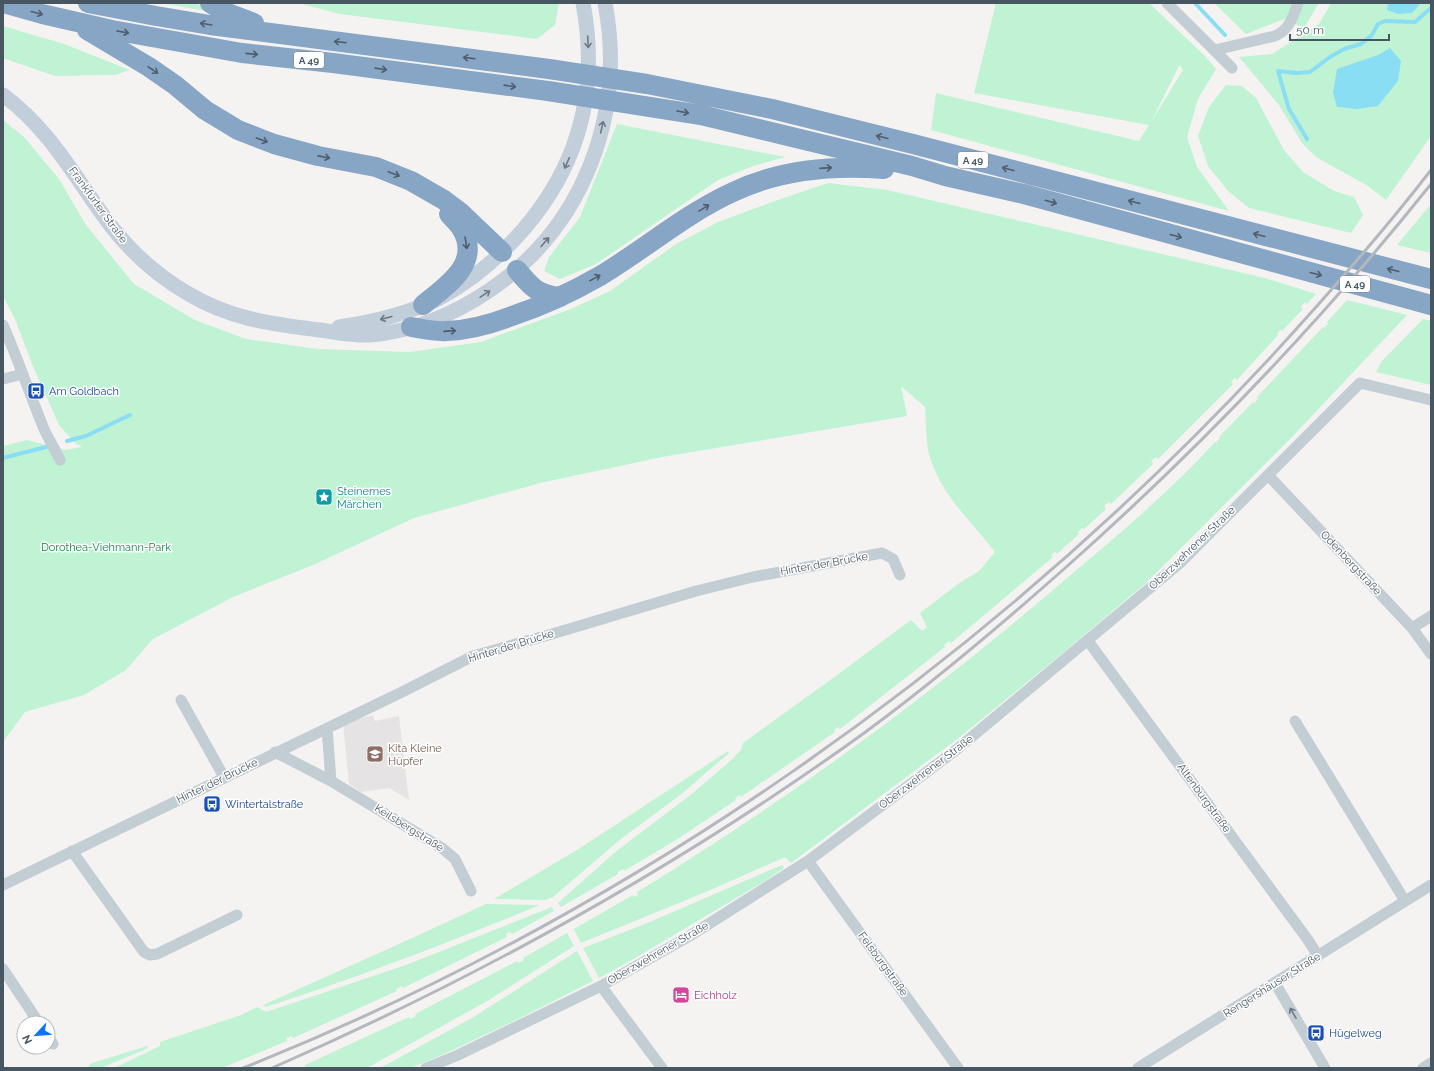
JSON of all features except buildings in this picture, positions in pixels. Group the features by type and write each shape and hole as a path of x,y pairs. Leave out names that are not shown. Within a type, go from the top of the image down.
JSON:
{"highway":[{"name":"A 49","path":"3,3 112,30 242,53 333,63 548,91 701,115 904,164 945,176 1024,194 1431,305"},
{"name":"A 49","path":"88,3 156,16 286,35 549,69 647,84 779,111 912,144 1431,279"},
{"path":"210,3 226,12 286,35"},
{"path":"72,21 149,67 175,85 205,110 238,130 274,144 318,156 376,167 412,181 460,212 502,252"},
{"path":"411,327 447,331 473,328 496,322 560,297 600,276 715,201 772,177 815,169 839,167 893,170 945,176"},
{"path":"423,305 456,278 466,260 467,251 467,243 460,227 428,190"},
{"path":"517,270 531,286 539,292 546,295 560,297"}],"main road":[{"path":"320,330 392,317 439,298 463,284 502,252 526,226 550,195 565,168 575,145 585,105 588,63 588,40 583,3"},
{"path":"320,330 369,335 397,331 451,313 476,300 517,270 548,238 568,211 580,189 593,156 605,111 609,86 610,39 605,3"},
{"name":"Frankfurter Straße","path":"3,95 29,117 60,151 104,217 127,244 142,260 173,284 204,302 236,315 271,324 320,330"},
{"path":"502,252 517,270"}],"street":[{"path":"1167,3 1232,68"},
{"path":"1215,50 1283,33 1289,26 1298,3"},
{"path":"3,325 45,432 53,444 60,460"},
{"path":"3,379 23,374"},
{"name":"Oberzwehrener Straße","path":"426,1068 456,1056 601,986 688,937 808,861 956,750 1180,563 1360,383 1431,400"},
{"name":"Odenbergstraße","path":"1268,474 1412,628 1431,654"},
{"name":"Hinter der Brücke","path":"3,885 473,656 696,591 753,577 882,553 892,559 900,575"},
{"path":"1412,628 1431,616"},
{"name":"Altenburgstraße","path":"1088,641 1308,940 1318,956"},
{"path":"181,700 224,777"},
{"path":"1295,721 1405,901"},
{"path":"327,728 331,782"},
{"name":"Keilsbergstraße","path":"275,752 331,782 442,848 455,859 471,891"},
{"path":"72,851 144,952 150,955 157,954 237,915"},
{"name":"Felsburgstraße","path":"808,861 958,1068"},
{"name":"Rengershäuser Straße","path":"1138,1068 1431,885"},
{"path":"3,969 34,1015"},
{"path":"1275,983 1325,1068"},
{"path":"601,986 662,1068"},
{"path":"1422,1068 1431,1064"}],"shaded area":[{"name":"Kita Kleine Hüpfer","path":"373,715 375,721 399,716 409,800 389,788 361,792 349,784 343,723"}],"green space":[{"path":"161,3 196,3 206,9 206,11"},
{"path":"298,3 559,3 555,25 537,39 340,14"},
{"path":"996,3 1149,3 1204,55 1216,69 1198,99 1187,137 1197,167 1229,211 931,130 936,93 1139,141 1149,125 974,93","holes":["1179,66 1183,70 1151,122"]},
{"path":"1214,3 1319,3 1304,28 1284,19 1246,34"},
{"path":"1331,3 1431,3 1431,136 1386,200 1368,186 1316,157 1302,143 1279,105 1239,57 1272,54 1319,24"},
{"path":"3,26 64,44 130,70 115,75 55,76 3,58"},
{"path":"1226,85 1242,86 1256,98 1284,150 1303,172 1334,191 1354,197 1363,215 1351,233 1249,208 1228,191 1208,166 1198,136 1209,107"},
{"name":"Dorothea-Viehmann-Park","path":"3,120 24,137 59,179 86,225 134,284 195,320 246,339 318,349 410,352 481,342 571,309 610,291 676,244 718,222 828,183 887,190 1265,278 1316,294 1307,304 1305,302 1301,307 1303,309 1282,331 1280,330 1277,334 1278,335 1237,380 1235,378 1231,382 1233,384 1158,459 1156,457 1151,461 1153,464 1111,504 1109,502 1104,506 1106,509 1084,529 1082,528 1078,532 1079,534 1057,554 1055,552 1051,555 1053,557 951,643 949,641 944,645 945,647 840,729 838,727 834,730 835,732 741,797 740,795 735,798 736,800 676,840 624,871 623,869 618,872 618,874 561,907 558,903 614,853 693,793 728,763 741,750 743,743 911,620 922,631 927,627 920,613 958,584 979,571 995,552 956,505 939,479 928,450 925,407 901,386 907,416 662,457 540,483 414,518 313,565 233,597 153,639 126,670 84,695 25,712 3,742 3,446 27,440 65,450 82,447 75,443 59,425 32,364 15,319 3,296"},
{"path":"617,124 785,157 753,166 718,180 596,264 560,279 544,271 549,257 580,217"},
{"path":"1431,204 1431,253 1397,245"},
{"path":"1347,300 1407,315 1293,436 1147,582 1064,652 960,737 791,863 785,857 708,891 581,943 574,929 633,895 634,897 638,895 637,892 747,822 801,785 907,708 1010,626 1120,533 1178,480 1215,442 1216,443 1220,438 1219,437 1253,402 1254,403 1258,399 1257,397 1323,327 1324,328 1328,324 1327,322"},
{"path":"1423,319 1431,321 1431,385 1376,372 1382,361"},
{"path":"728,751 729,753 679,796 622,838 553,897 545,900 494,899 577,850"},
{"path":"782,865 784,868 765,881 599,978 583,948 645,924"},
{"path":"486,904 540,905 438,946 301,996 266,1007 263,1005 410,939"},
{"path":"552,907 554,911 512,934 510,932 506,934 507,937 403,988 402,986 396,989 397,991 293,1038 292,1036 286,1038 287,1041 222,1068 114,1068 160,1046 160,1042 241,1015 257,1007 266,1012 406,965"},
{"path":"567,933 574,946 487,1001 367,1068 304,1068 305,1065 409,1017 410,1019 416,1016 415,1014 517,961 519,963 524,960 523,958"},
{"path":"577,951 593,981 520,1018 411,1068 380,1068 472,1018"},
{"path":"147,1046 148,1048 101,1068 90,1068 89,1064"}],"water":[{"path":"1388,3 1421,3 1412,13 1398,14 1387,10"},
{"path":"1390,48 1401,61 1398,81 1378,106 1357,109 1337,107 1333,93 1337,69 1378,55"}],"waterway":[{"path":"1195,3 1225,35"},
{"path":"1307,139 1289,109 1278,71 1296,73 1310,72 1330,57 1344,49 1361,44 1372,35 1378,24 1385,21 1415,22 1431,8"},
{"path":"67,441 86,436 130,415"},
{"path":"3,458 46,447"}],"railway":[{"path":"243,1068 387,1006 527,935 663,856 795,770 922,677 1043,577 1159,471 1290,336 1372,243 1431,170"},
{"path":"272,1068 347,1034 495,961 567,922 639,880 709,838 778,793 846,746 930,683 1064,569 1162,479 1301,336 1389,236 1431,184"}],"place":[{"name":"Am Goldbach","path":"36,391"},
{"name":"Steinernes Märchen","path":"324,497"},
{"name":"Kita Kleine Hüpfer","path":"375,754"},
{"name":"Wintertalstraße","path":"212,804"},
{"name":"Eichholz","path":"681,995"},
{"name":"Hügelweg","path":"1316,1033"}]}
